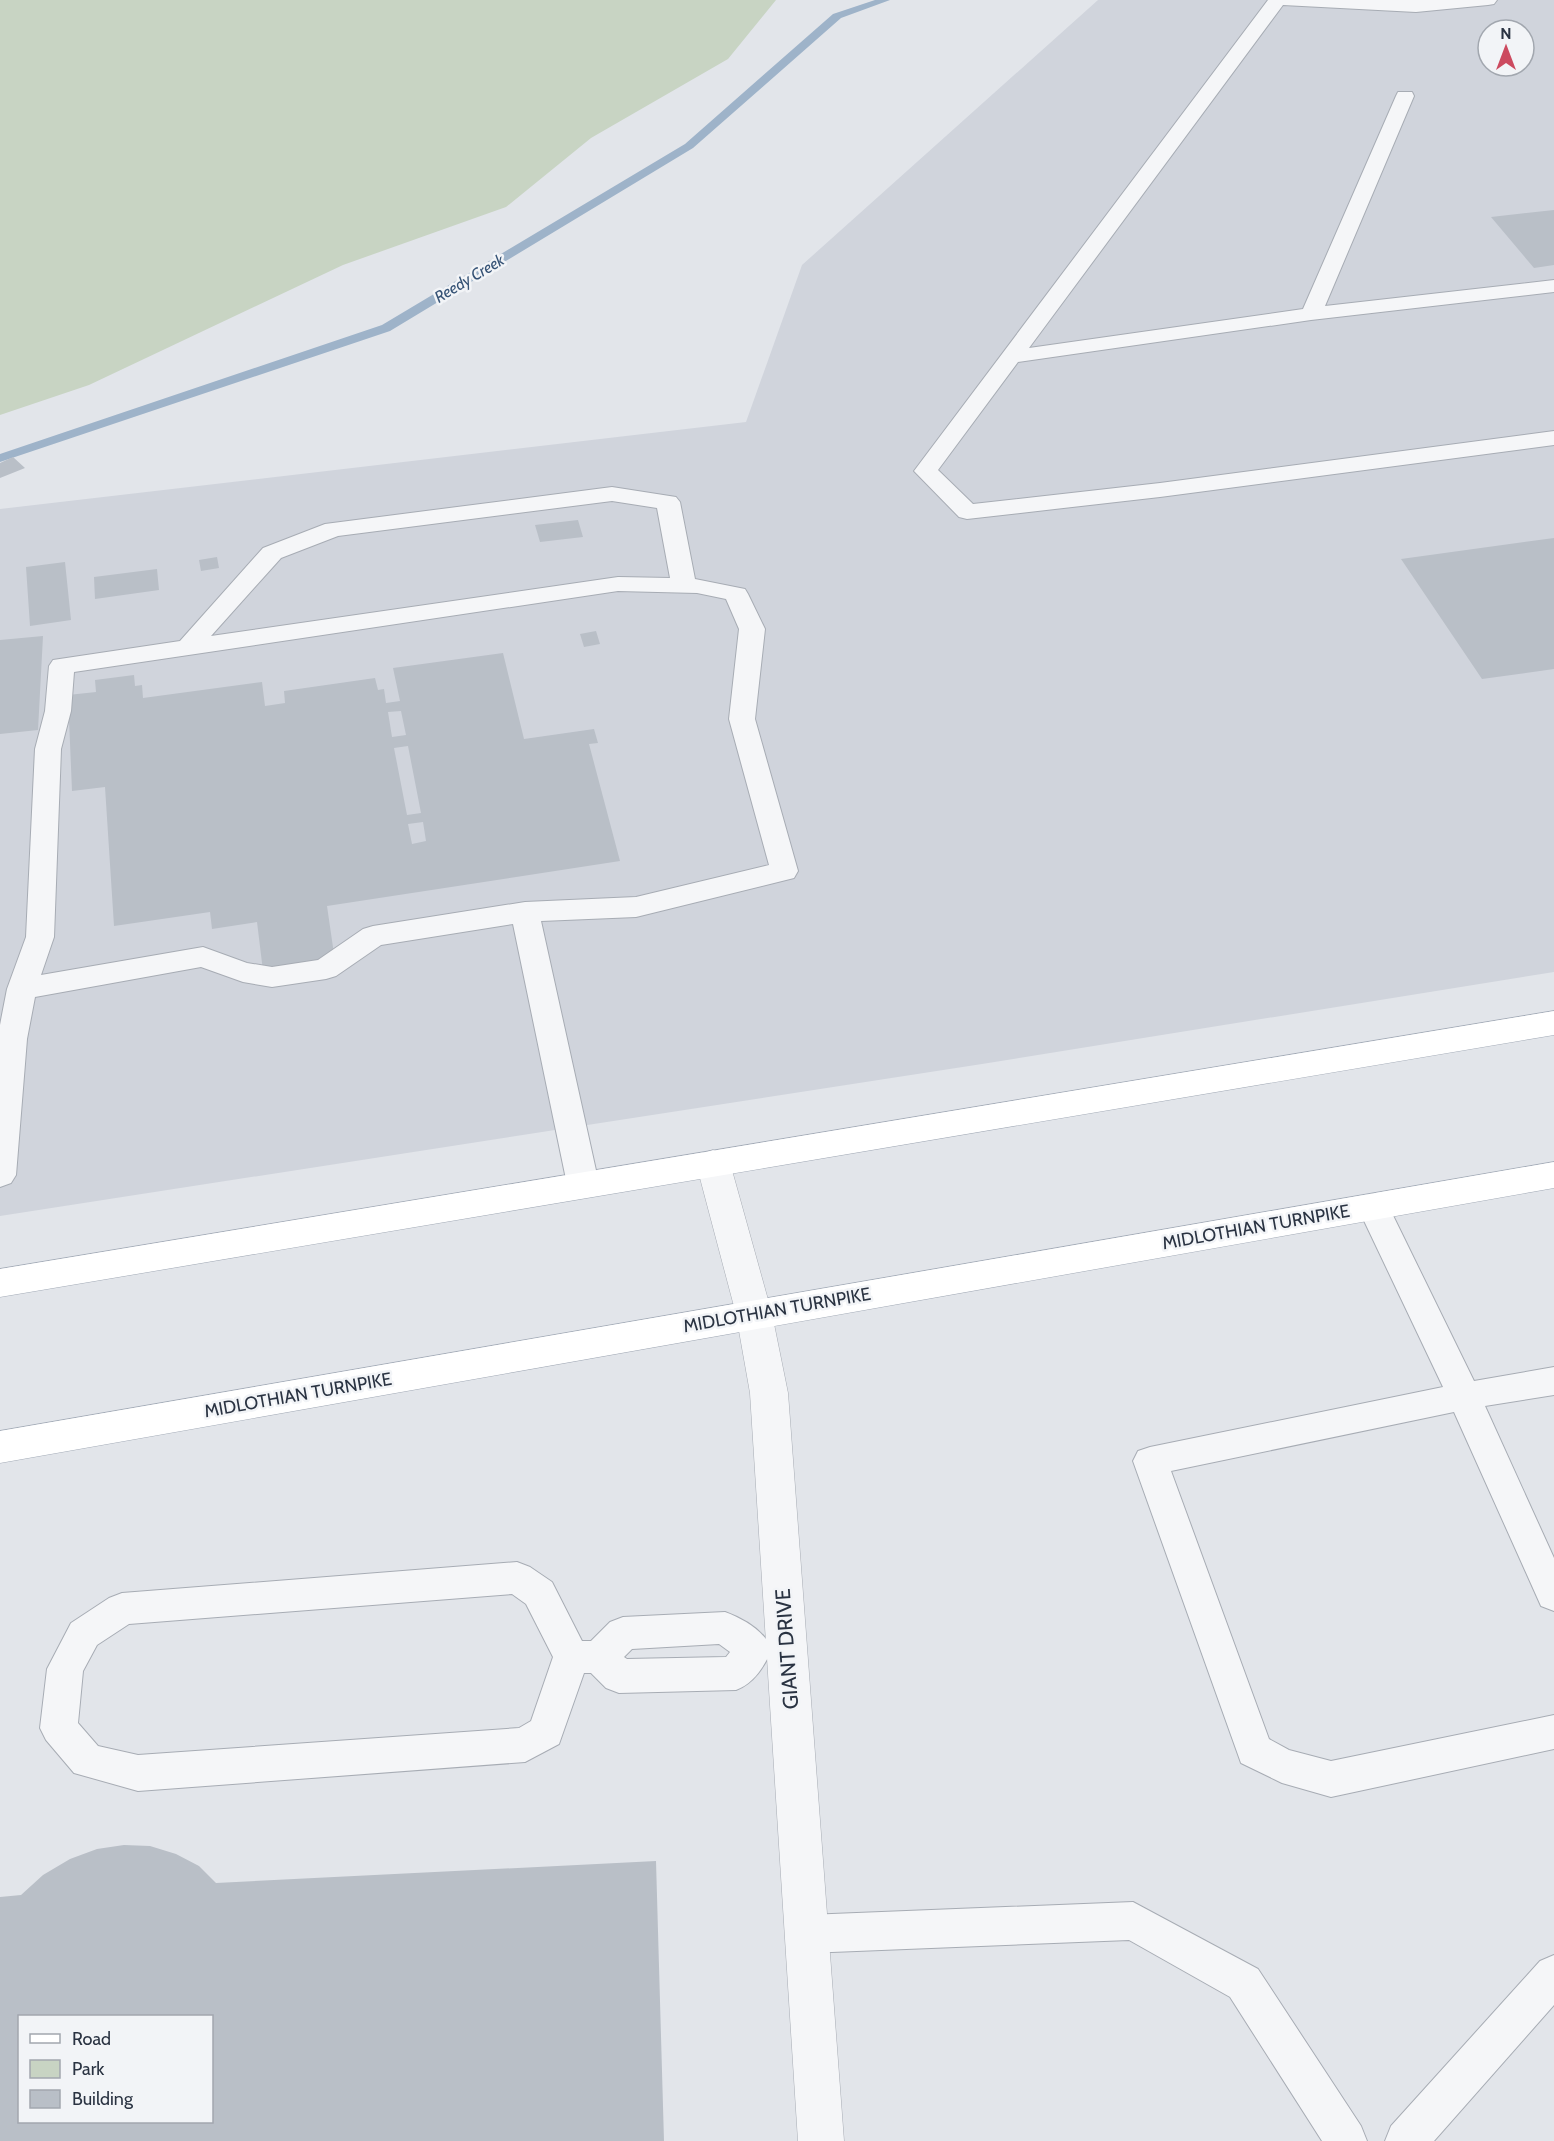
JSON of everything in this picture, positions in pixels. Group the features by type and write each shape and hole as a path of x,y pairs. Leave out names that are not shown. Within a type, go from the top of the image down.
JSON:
{"main road":[{"path":"0,1283 1554,1023"},
{"name":"MIDLOTHIAN TURNPIKE","path":"0,1447 1554,1175"}],"street":[{"name":"GIANT DRIVE","path":"712,1163 754,1314 769,1393 770,1648 807,1934 821,2141"}],"lane":[{"path":"1277,0 926,471 967,512 1160,490 1554,438"},
{"path":"1285,0 1416,7 1488,0"},
{"path":"1311,314 1405,96"},
{"path":"1009,357 1311,314 1554,286"},
{"path":"188,647 272,553 333,529 588,497 612,494 668,502 684,585"},
{"path":"0,1175 12,1039 22,988 40,937 48,749 58,711 62,666 618,584 684,585 736,594 752,629 742,719 784,871 636,907 525,912 373,936 326,969 272,977 243,972 203,957 22,988"},
{"path":"525,912 583,1184"},
{"path":"1373,1206 1464,1396 1554,1595"},
{"path":"1554,1380 1464,1396 1150,1461 1254,1751 1282,1766 1331,1779 1554,1732"},
{"path":"585,1658 539,1593 517,1578 122,1609 84,1634 70,1660 65,1670 59,1728 87,1761 138,1773 525,1745 546,1732 585,1658 623,1633 725,1628 770,1648"},
{"path":"807,1934 1132,1921 1244,1983 1346,2141"},
{"path":"1406,2141 1554,1975"}],"shaded area":[{"path":"1098,0 1554,0 1554,972 982,1064 0,1216 0,509 746,422 802,265"}],"green space":[{"path":"0,0 776,0 728,59 591,138 506,207 343,265 89,385 0,415"}],"building":[{"path":"1554,210 1554,265 1534,268 1491,217"},
{"path":"13,457 25,468 0,478 0,463"},
{"path":"578,520 583,537 540,542 535,525"},
{"path":"1554,538 1554,669 1482,679 1401,559"},
{"path":"217,557 219,568 201,571 199,560"},
{"path":"65,562 71,620 30,626 26,567"},
{"path":"157,569 159,590 95,599 94,577"},
{"path":"596,631 600,644 584,647 580,634"},
{"path":"43,636 38,730 0,734 0,640"},
{"path":"503,653 524,739 594,729 598,743 589,744 620,861 327,906 335,961 263,971 257,922 212,929 210,912 114,926 105,787 72,791 68,695 96,692 95,680 134,675 135,686 142,685 143,698 262,682 265,706 285,703 284,691 375,678 378,690 384,689 386,703 400,701 393,668","holes":["401,711 406,735 392,737 388,712","408,746 421,813 407,815 394,748","423,822 426,841 412,844 408,824"]},
{"path":"124,1845 150,1846 176,1854 199,1866 216,1883 656,1861 664,2141 0,2141 0,1897 21,1895 43,1875 70,1859 97,1849"}],"waterway":[{"name":"Reedy Creek","path":"0,458 386,328 689,146 837,16 885,0"}]}
